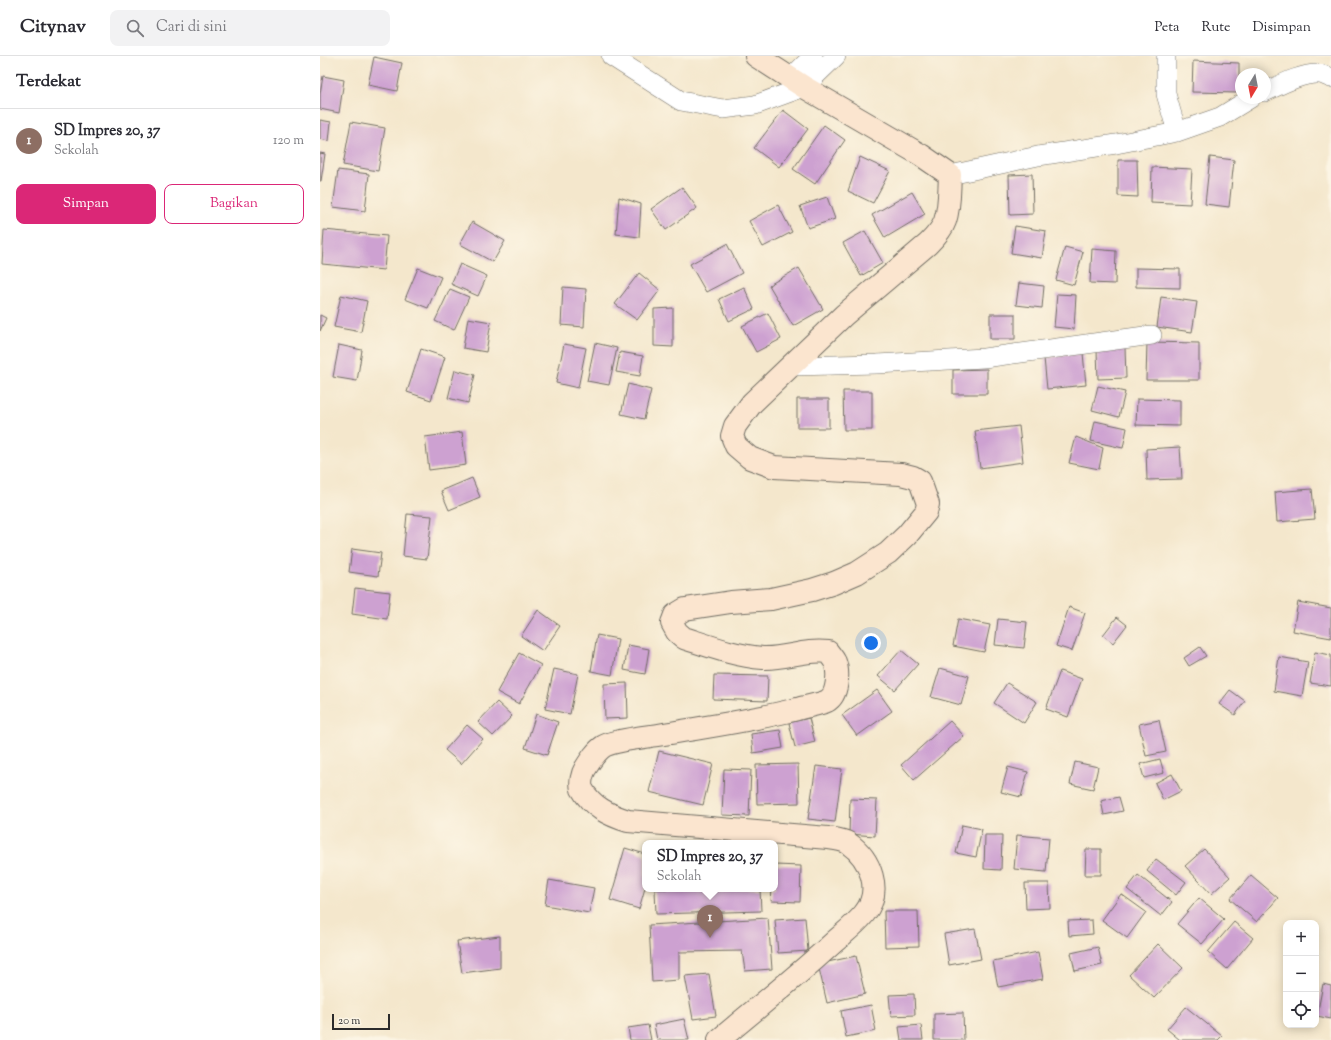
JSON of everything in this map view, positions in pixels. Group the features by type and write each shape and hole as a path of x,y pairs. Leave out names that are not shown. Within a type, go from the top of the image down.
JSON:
{"street":[{"path":"611,56 681,100 723,109 756,105 795,86 836,56"},
{"path":"756,56 795,86 921,155 950,175 1038,156 1116,144 1177,132 1220,116 1241,104"},
{"path":"795,86 813,56"},
{"path":"1166,56 1166,94 1177,132"},
{"path":"1271,89 1290,80 1304,76 1319,74 1331,78"},
{"path":"719,1040 816,959 864,914 874,895 874,882 867,863 847,842 828,838 628,821 603,811 586,796 581,786 582,773 591,759 604,746 644,737 725,724 787,711 828,701 833,694 836,682 836,667 834,660 828,652 806,652 774,658 743,655 684,638 677,632 672,623 675,616 685,608 771,599 812,590 858,573 888,553 907,535 926,512 928,504 920,481 913,477 887,473 774,467 750,458 736,446 732,436 735,426 752,403 844,315 928,244 937,234 945,222 950,175"},
{"path":"792,366 877,364 984,358 1152,334"}],"building":[{"path":"374,57 402,63 397,91 368,85"},
{"path":"1193,61 1239,63 1239,68 1235,68 1235,93 1192,92"},
{"path":"323,76 344,80 339,113 320,109 320,94"},
{"path":"783,110 808,129 779,167 754,148"},
{"path":"320,120 331,122 329,141 320,139"},
{"path":"351,122 385,128 378,171 343,165"},
{"path":"824,125 845,140 815,184 793,169"},
{"path":"320,153 325,154 321,181 320,181"},
{"path":"860,157 890,171 873,203 848,191"},
{"path":"1210,157 1234,160 1229,207 1205,204"},
{"path":"1118,160 1137,160 1138,197 1118,196"},
{"path":"1152,167 1192,169 1190,204 1151,202"},
{"path":"338,170 369,174 365,211 333,207"},
{"path":"1032,174 1033,214 1010,215 1009,175"},
{"path":"682,187 697,208 666,230 651,209"},
{"path":"912,192 925,214 885,238 872,215"},
{"path":"619,197 641,204 639,237 616,234"},
{"path":"827,197 835,219 808,228 800,206"},
{"path":"778,205 792,232 763,247 749,221"},
{"path":"472,222 505,241 493,262 460,244"},
{"path":"1015,226 1046,231 1042,258 1011,253"},
{"path":"324,230 387,236 384,270 322,264"},
{"path":"865,231 883,263 861,276 843,243"},
{"path":"727,244 742,273 706,292 690,264"},
{"path":"1065,247 1083,252 1074,285 1056,280"},
{"path":"1092,249 1116,251 1115,284 1090,283"},
{"path":"460,264 487,276 478,296 451,284"},
{"path":"418,268 441,277 428,308 405,299"},
{"path":"799,268 823,309 793,326 769,285"},
{"path":"1136,268 1180,269 1180,288 1136,287"},
{"path":"639,273 660,290 637,320 615,304"},
{"path":"1019,283 1044,286 1042,308 1016,305"},
{"path":"563,287 586,289 584,327 561,325"},
{"path":"744,287 754,309 729,321 719,299"},
{"path":"450,289 469,297 454,330 435,321"},
{"path":"1057,294 1076,295 1074,329 1054,327"},
{"path":"341,295 367,301 361,332 334,327"},
{"path":"1161,297 1197,302 1192,332 1157,327"},
{"path":"673,308 673,347 654,346 654,309"},
{"path":"768,313 781,339 756,352 742,326"},
{"path":"990,314 1015,314 1015,339 990,339"},
{"path":"320,315 326,318 320,331"},
{"path":"468,318 491,322 486,352 463,348"},
{"path":"1147,342 1199,343 1199,380 1146,380"},
{"path":"595,343 617,348 609,385 587,381"},
{"path":"564,344 586,348 578,388 556,383"},
{"path":"339,345 362,350 357,381 333,377"},
{"path":"1125,348 1126,378 1098,379 1097,350"},
{"path":"421,349 445,357 431,400 407,392"},
{"path":"620,352 643,356 640,376 616,372"},
{"path":"1083,353 1086,385 1047,389 1044,358"},
{"path":"987,369 987,394 953,394 953,370"},
{"path":"455,370 475,375 468,403 448,398"},
{"path":"628,384 651,390 644,419 621,414"},
{"path":"1098,386 1125,392 1119,417 1092,410"},
{"path":"843,391 872,391 872,430 844,430"},
{"path":"797,399 829,399 829,428 797,428"},
{"path":"1137,399 1180,400 1180,426 1136,425"},
{"path":"1095,421 1127,428 1123,448 1091,441"},
{"path":"1019,426 1023,462 980,468 975,431"},
{"path":"462,432 466,465 429,470 425,437"},
{"path":"1076,437 1103,448 1099,469 1069,463"},
{"path":"1180,447 1182,479 1147,480 1146,449"},
{"path":"472,478 480,497 449,510 441,491"},
{"path":"1312,489 1315,519 1277,522 1275,492"},
{"path":"407,514 432,516 427,559 403,556"},
{"path":"352,549 381,553 378,576 349,572"},
{"path":"355,588 390,592 387,619 352,614"},
{"path":"1298,602 1331,608 1331,638 1293,631"},
{"path":"1069,607 1085,613 1072,651 1056,646"},
{"path":"538,610 560,626 543,651 521,636"},
{"path":"1117,617 1127,625 1113,643 1103,635"},
{"path":"958,619 990,625 984,652 953,646"},
{"path":"998,619 1027,622 1024,648 995,645"},
{"path":"597,635 618,639 612,675 591,671"},
{"path":"628,645 649,649 645,674 624,670"},
{"path":"1200,647 1206,656 1189,666 1184,658"},
{"path":"901,650 918,664 895,690 878,676"},
{"path":"1315,652 1331,655 1331,686 1310,683"},
{"path":"519,653 541,665 519,704 497,692"},
{"path":"1279,657 1308,662 1302,696 1274,691"},
{"path":"940,668 969,676 961,705 931,697"},
{"path":"554,669 578,674 570,714 545,709"},
{"path":"1060,671 1082,679 1068,717 1046,709"},
{"path":"714,675 768,676 767,701 713,699"},
{"path":"627,683 628,718 605,719 604,684"},
{"path":"1007,683 1037,702 1024,723 994,703"},
{"path":"877,690 892,711 857,736 842,715"},
{"path":"1230,690 1245,701 1235,715 1219,704"},
{"path":"497,702 512,716 493,736 478,722"},
{"path":"536,714 558,722 547,755 525,748"},
{"path":"809,718 815,742 795,747 789,723"},
{"path":"1159,720 1166,752 1146,756 1139,724"},
{"path":"950,721 964,736 914,780 901,765"},
{"path":"467,725 483,739 461,764 445,750"},
{"path":"780,730 783,748 753,753 751,734"},
{"path":"659,751 713,764 703,805 649,792"},
{"path":"1160,759 1164,773 1144,778 1140,764"},
{"path":"1075,762 1098,767 1093,789 1070,784"},
{"path":"798,764 799,803 757,804 756,765"},
{"path":"816,766 842,769 835,822 808,819"},
{"path":"1008,767 1028,772 1021,797 1001,792"},
{"path":"724,769 751,770 749,816 722,815"},
{"path":"1172,774 1181,791 1163,800 1155,783"},
{"path":"1119,797 1123,811 1104,815 1101,801"},
{"path":"850,799 877,800 875,836 849,834"},
{"path":"962,825 982,829 976,857 956,853"},
{"path":"985,835 1002,835 1001,870 984,869"},
{"path":"1017,835 1049,838 1046,872 1014,869"},
{"path":"625,848 642,853 642,892 644,892 639,909 610,900"},
{"path":"1086,849 1101,849 1101,875 1085,875"},
{"path":"1204,849 1230,877 1211,894 1185,866"},
{"path":"1156,859 1186,882 1176,895 1147,871"},
{"path":"778,865 801,866 800,902 771,901 772,892 778,892"},
{"path":"1138,875 1172,902 1161,916 1127,889"},
{"path":"1251,875 1278,898 1257,922 1230,899"},
{"path":"549,880 594,888 589,913 545,905"},
{"path":"1025,883 1049,883 1050,908 1026,909"},
{"path":"655,892 760,892 761,911 656,914"},
{"path":"1121,894 1146,912 1127,938 1102,920"},
{"path":"1199,898 1224,919 1202,944 1177,924"},
{"path":"884,911 918,911 919,946 885,947"},
{"path":"768,918 772,969 745,971 742,951 679,952 679,980 652,982 649,925"},
{"path":"805,918 808,951 778,953 775,920"},
{"path":"1092,920 1093,934 1069,936 1068,921"},
{"path":"1234,922 1253,938 1227,969 1208,952"},
{"path":"975,929 981,959 949,965 944,934"},
{"path":"500,936 500,968 462,973 457,941"},
{"path":"1158,944 1183,968 1154,998 1129,975"},
{"path":"1098,947 1102,965 1075,971 1071,953"},
{"path":"1038,952 1043,979 998,987 993,961"},
{"path":"856,956 865,994 827,1003 818,964"},
{"path":"709,974 716,1016 693,1019 685,976"},
{"path":"1323,984 1331,986 1331,1019 1319,1016 1319,1005"},
{"path":"914,994 915,1015 891,1016 889,995"},
{"path":"871,1005 876,1031 846,1037 841,1011"},
{"path":"1186,1007 1222,1036 1218,1040 1180,1040 1167,1029"},
{"path":"963,1013 964,1040 934,1040 934,1014"},
{"path":"684,1019 689,1040 657,1040 654,1025"},
{"path":"648,1025 651,1040 630,1040 628,1028"},
{"path":"921,1025 923,1040 901,1040 899,1027"}],"place":[{"name":"SD Impres 20, 37","path":"710,938"}]}
